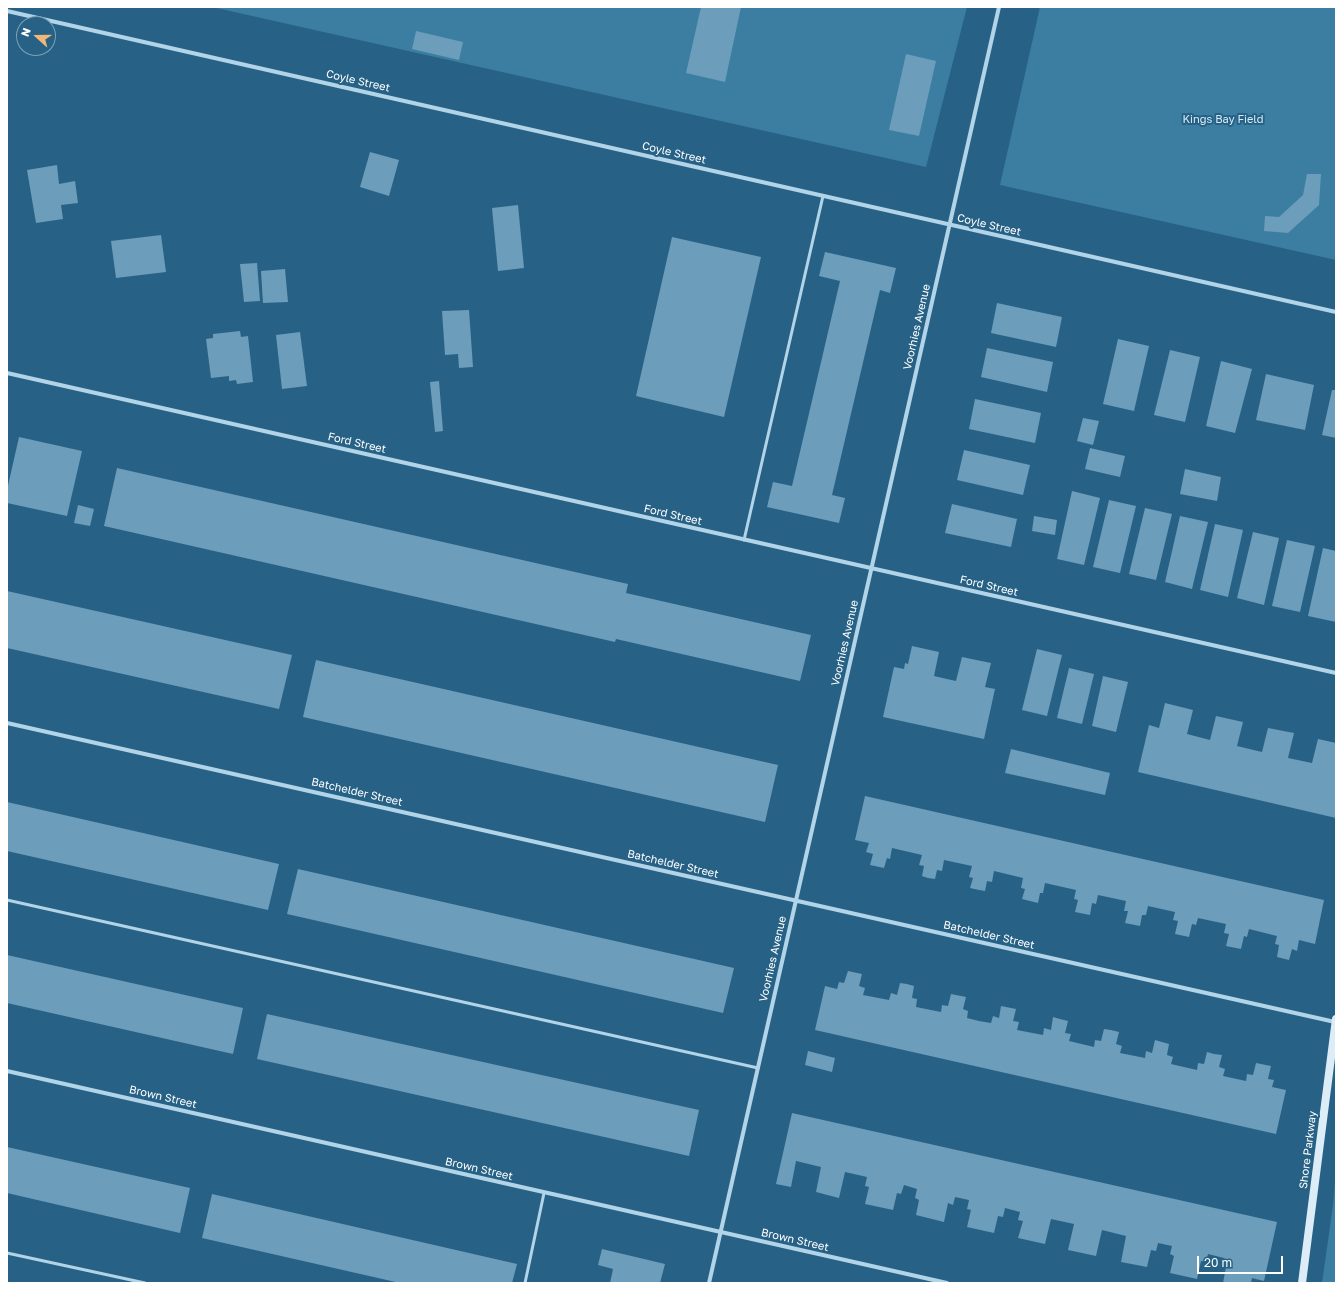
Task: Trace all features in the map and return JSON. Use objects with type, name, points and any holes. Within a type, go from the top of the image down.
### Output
[{"type":"main road","name":"Shore Parkway","points":[[1302,1283],[1336,1021]]},
{"type":"street","name":"Voorhies Avenue","points":[[709,1283],[999,7]]},
{"type":"street","name":"Coyle Street","points":[[7,11],[1336,312]]},
{"type":"street","name":"Ford Street","points":[[7,373],[1336,673]]},
{"type":"street","name":"Batchelder Street","points":[[7,723],[1336,1021]]},
{"type":"street","name":"Brown Street","points":[[7,1071],[947,1283]]},
{"type":"lane","points":[[744,540],[823,196]]},
{"type":"lane","points":[[7,900],[758,1068]]},
{"type":"lane","points":[[525,1283],[544,1192]]},
{"type":"lane","points":[[7,1253],[145,1283]]},
{"type":"green space","points":[[212,7],[967,7],[926,167]]},
{"type":"green space","name":"Kings Bay Field","points":[[1040,7],[1336,7],[1336,260],[1000,185]]},
{"type":"green space","points":[[1336,1170],[1336,1283],[1322,1283],[1333,1205]]},
{"type":"building","points":[[701,7],[741,7],[725,82],[686,73]]},
{"type":"building","points":[[416,31],[463,42],[459,60],[412,49]]},
{"type":"building","points":[[906,54],[936,61],[919,136],[889,130]]},
{"type":"building","points":[[370,152],[399,160],[389,196],[360,187]]},
{"type":"building","points":[[57,165],[59,184],[75,181],[78,203],[61,205],[63,219],[36,223],[27,170]]},
{"type":"building","points":[[1307,174],[1321,174],[1319,205],[1288,233],[1264,231],[1265,216],[1279,217],[1303,195]]},
{"type":"building","points":[[518,205],[524,268],[498,271],[492,208]]},
{"type":"building","points":[[161,235],[166,272],[116,278],[111,241]]},
{"type":"building","points":[[672,237],[761,257],[724,417],[636,396]]},
{"type":"building","points":[[825,252],[896,268],[890,293],[880,290],[832,495],[845,498],[839,523],[767,507],[773,482],[792,486],[840,281],[819,276]]},
{"type":"building","points":[[257,263],[260,301],[244,302],[240,264]]},
{"type":"building","points":[[285,269],[288,302],[263,303],[261,271]]},
{"type":"building","points":[[997,303],[1062,317],[1056,347],[991,333]]},
{"type":"building","points":[[469,310],[473,367],[459,368],[458,354],[445,355],[442,311]]},
{"type":"building","points":[[240,331],[241,337],[248,336],[253,382],[237,384],[236,380],[229,381],[229,376],[211,378],[206,339],[213,338],[213,334]]},
{"type":"building","points":[[300,332],[307,386],[282,389],[276,335]]},
{"type":"building","points":[[1118,339],[1149,346],[1134,411],[1103,404]]},
{"type":"building","points":[[987,348],[1053,362],[1047,392],[981,377]]},
{"type":"building","points":[[1170,350],[1200,357],[1185,422],[1154,415]]},
{"type":"building","points":[[1221,361],[1252,369],[1235,433],[1206,426]]},
{"type":"building","points":[[1266,374],[1314,385],[1305,430],[1256,420]]},
{"type":"building","points":[[439,381],[443,431],[435,432],[430,382]]},
{"type":"building","points":[[1332,390],[1336,390],[1336,438],[1322,435]]},
{"type":"building","points":[[975,399],[1041,413],[1035,443],[969,429]]},
{"type":"building","points":[[1083,418],[1099,421],[1093,445],[1077,441]]},
{"type":"building","points":[[19,437],[82,451],[67,516],[7,503],[7,490]]},
{"type":"building","points":[[1090,448],[1125,456],[1120,477],[1085,469]]},
{"type":"building","points":[[964,450],[1030,465],[1023,495],[957,480]]},
{"type":"building","points":[[117,468],[628,584],[626,593],[811,635],[800,681],[616,639],[615,642],[104,526]]},
{"type":"building","points":[[1185,469],[1221,477],[1217,501],[1180,494]]},
{"type":"building","points":[[1072,491],[1100,498],[1084,565],[1057,559]]},
{"type":"building","points":[[1109,500],[1136,506],[1120,573],[1093,567]]},
{"type":"building","points":[[952,504],[1017,519],[1011,547],[945,533]]},
{"type":"building","points":[[78,505],[94,509],[90,526],[74,523]]},
{"type":"building","points":[[1145,508],[1172,514],[1156,580],[1129,574]]},
{"type":"building","points":[[1034,516],[1057,520],[1055,535],[1032,531]]},
{"type":"building","points":[[1180,516],[1208,522],[1192,589],[1165,582]]},
{"type":"building","points":[[1215,524],[1243,530],[1228,597],[1200,590]]},
{"type":"building","points":[[1253,532],[1279,538],[1264,605],[1237,598]]},
{"type":"building","points":[[1287,540],[1315,546],[1300,612],[1272,606]]},
{"type":"building","points":[[1323,548],[1336,551],[1336,622],[1308,616]]},
{"type":"building","points":[[7,591],[292,655],[279,709],[7,648]]},
{"type":"building","points":[[912,646],[939,652],[934,676],[956,681],[962,657],[991,663],[985,687],[995,689],[984,739],[883,717],[894,667],[904,669],[905,663],[908,664]]},
{"type":"building","points":[[1037,649],[1062,655],[1047,716],[1022,710]]},
{"type":"building","points":[[316,660],[778,765],[765,822],[303,717]]},
{"type":"building","points":[[1069,668],[1094,674],[1082,724],[1057,718]]},
{"type":"building","points":[[1103,676],[1128,682],[1116,732],[1092,726]]},
{"type":"building","points":[[1165,703],[1193,710],[1187,734],[1210,740],[1216,716],[1243,722],[1237,746],[1262,752],[1268,728],[1294,733],[1288,758],[1312,763],[1318,739],[1336,743],[1336,818],[1138,772],[1149,725],[1159,728]]},
{"type":"building","points":[[1011,749],[1110,773],[1105,795],[1005,773]]},
{"type":"building","points":[[865,796],[1324,900],[1315,944],[1299,940],[1297,951],[1292,949],[1289,960],[1277,957],[1279,945],[1275,944],[1277,936],[1249,929],[1247,937],[1244,936],[1241,949],[1226,946],[1229,934],[1224,933],[1226,924],[1198,918],[1196,925],[1192,924],[1189,937],[1175,934],[1178,921],[1173,920],[1175,912],[1148,906],[1146,915],[1142,915],[1140,926],[1125,923],[1128,911],[1124,911],[1126,901],[1098,895],[1096,904],[1092,903],[1090,915],[1075,912],[1078,900],[1074,899],[1076,890],[1045,883],[1043,893],[1040,893],[1038,903],[1022,899],[1025,889],[1021,888],[1023,878],[994,871],[992,882],[987,881],[985,891],[970,888],[973,878],[969,877],[972,866],[944,860],[942,871],[937,870],[935,879],[928,878],[922,876],[924,866],[919,865],[922,855],[892,848],[890,859],[887,858],[884,868],[870,865],[873,854],[866,852],[869,843],[855,840]]},
{"type":"building","points":[[7,802],[279,864],[268,910],[7,851]]},
{"type":"building","points":[[298,869],[734,968],[723,1013],[287,914]]},
{"type":"building","points":[[7,955],[243,1008],[233,1054],[7,1003]]},
{"type":"building","points":[[848,971],[862,974],[859,986],[865,988],[863,995],[889,1000],[891,993],[897,995],[900,983],[914,986],[912,998],[917,999],[916,1007],[941,1012],[942,1005],[948,1006],[951,994],[966,997],[963,1009],[968,1011],[967,1018],[991,1023],[993,1016],[999,1018],[1001,1006],[1016,1009],[1013,1021],[1019,1022],[1017,1030],[1043,1035],[1044,1028],[1051,1030],[1053,1017],[1068,1021],[1065,1033],[1071,1034],[1069,1041],[1094,1047],[1095,1040],[1101,1041],[1104,1029],[1111,1030],[1119,1032],[1116,1044],[1122,1046],[1120,1053],[1145,1058],[1146,1051],[1152,1053],[1155,1040],[1169,1044],[1167,1055],[1173,1057],[1171,1064],[1197,1070],[1198,1063],[1204,1064],[1207,1052],[1222,1055],[1219,1067],[1225,1069],[1223,1076],[1246,1081],[1247,1074],[1253,1075],[1256,1063],[1271,1066],[1268,1079],[1274,1080],[1272,1087],[1286,1090],[1276,1134],[815,1030],[825,986],[837,989],[839,982],[844,983]]},
{"type":"building","points":[[267,1014],[699,1110],[689,1156],[257,1059]]},
{"type":"building","points":[[808,1051],[835,1058],[832,1072],[805,1065]]},
{"type":"building","points":[[792,1113],[1277,1222],[1264,1281],[1252,1278],[1251,1283],[1223,1283],[1226,1267],[1222,1266],[1224,1258],[1208,1254],[1206,1262],[1201,1261],[1197,1279],[1170,1273],[1174,1256],[1170,1254],[1172,1246],[1158,1243],[1156,1251],[1151,1250],[1147,1267],[1121,1262],[1126,1236],[1102,1230],[1096,1256],[1068,1250],[1074,1224],[1051,1219],[1045,1244],[1018,1238],[1023,1221],[1018,1220],[1020,1212],[1005,1208],[1003,1217],[998,1216],[994,1233],[967,1227],[971,1210],[967,1209],[969,1200],[955,1197],[953,1205],[948,1203],[944,1222],[916,1215],[919,1200],[915,1198],[917,1189],[904,1185],[901,1194],[897,1193],[893,1210],[865,1204],[869,1187],[865,1186],[867,1177],[845,1172],[839,1198],[816,1192],[821,1167],[796,1161],[791,1187],[776,1184]]},
{"type":"building","points":[[7,1147],[190,1188],[180,1233],[7,1193]]},
{"type":"building","points":[[212,1194],[517,1264],[512,1283],[400,1283],[202,1238]]},
{"type":"building","points":[[602,1249],[665,1264],[660,1283],[610,1283],[613,1269],[598,1265]]}]
